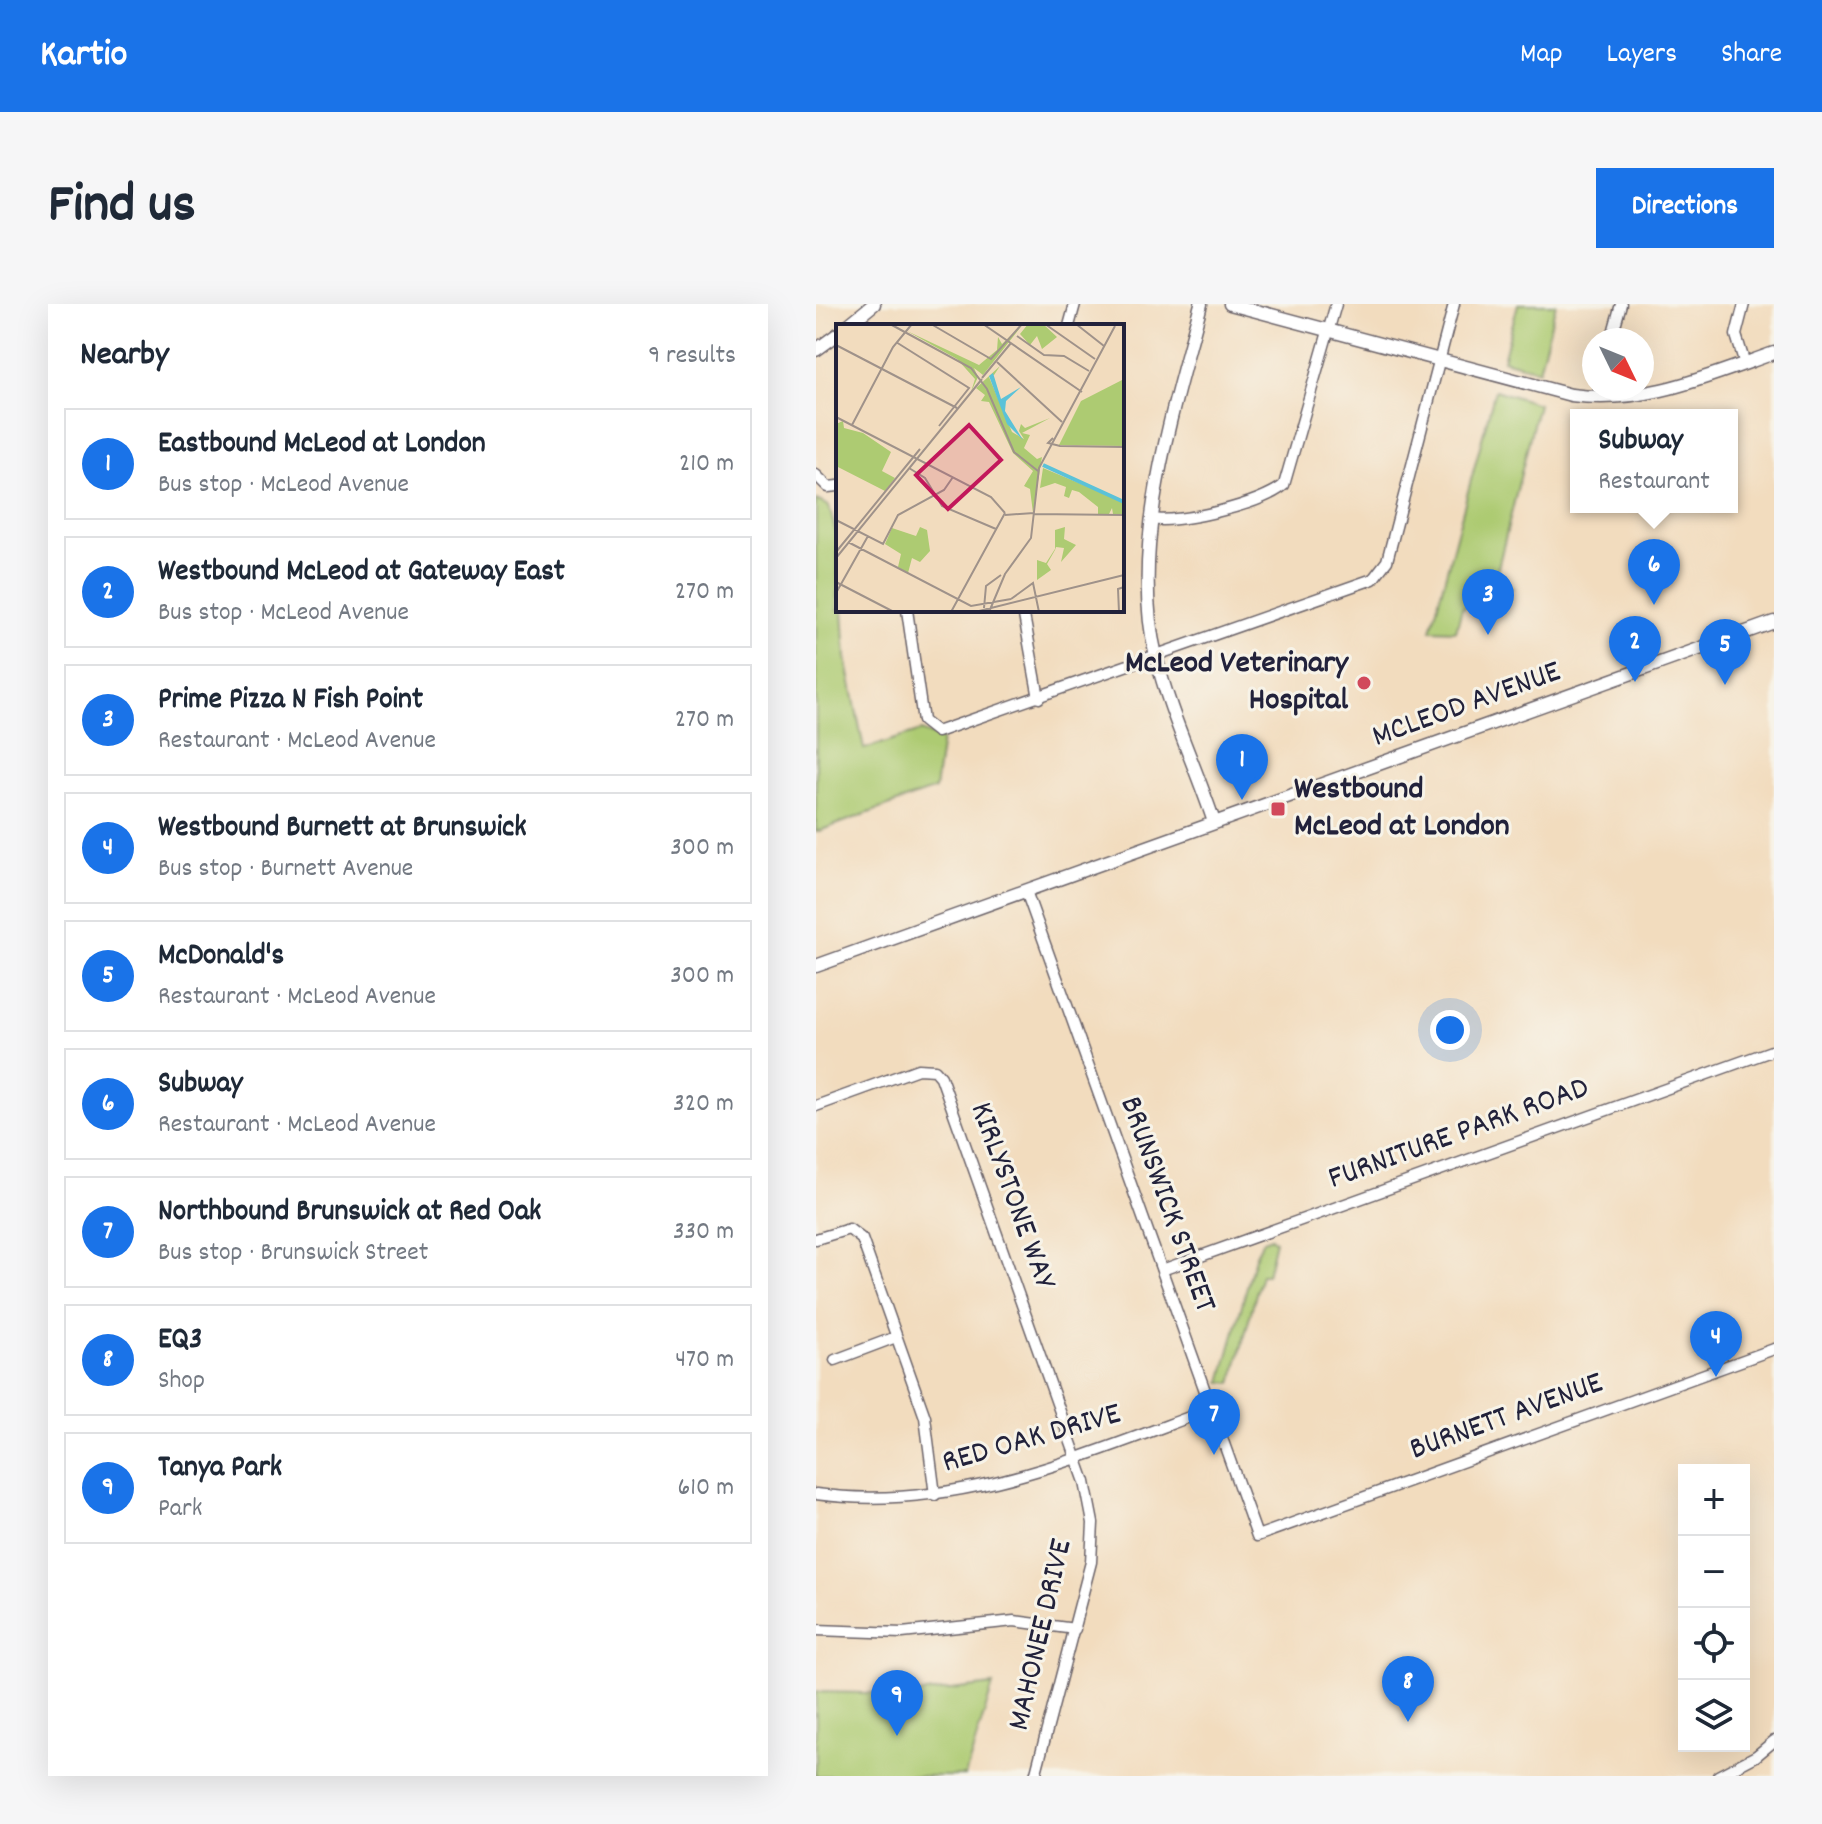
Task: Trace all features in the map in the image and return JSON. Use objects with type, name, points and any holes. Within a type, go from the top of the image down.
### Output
[{"type":"street","points":[[849,324],[874,304]]},
{"type":"street","points":[[1070,324],[1075,304]]},
{"type":"street","points":[[1201,304],[1163,454],[1151,519],[1152,628],[1156,657],[1214,822]]},
{"type":"street","points":[[1230,304],[1438,360],[1582,390]]},
{"type":"street","points":[[1151,519],[1166,521],[1200,516],[1273,492],[1284,485],[1336,304]]},
{"type":"street","points":[[907,612],[923,721],[929,729],[946,731],[1379,575],[1387,561],[1454,304]]},
{"type":"street","points":[[1614,328],[1621,304]]},
{"type":"street","points":[[1744,304],[1736,335],[1745,364]]},
{"type":"street","points":[[816,350],[836,335]]},
{"type":"street","points":[[1654,393],[1774,353]]},
{"type":"street","points":[[816,475],[828,487],[836,486]]},
{"type":"street","points":[[1023,612],[1039,698]]},
{"type":"street","name":"MCLEOD AVENUE","points":[[816,966],[1774,622]]},
{"type":"street","name":"BRUNSWICK STREET","points":[[1026,891],[1257,1536]]},
{"type":"street","name":"FURNITURE PARK ROAD","points":[[1162,1270],[1774,1050]]},
{"type":"street","name":"KIRLYSTONE WAY","points":[[816,1106],[918,1069],[935,1070],[941,1077],[1077,1459]]},
{"type":"street","points":[[816,1239],[843,1229],[859,1234],[928,1428],[935,1495]]},
{"type":"street","points":[[835,1360],[896,1337]]},
{"type":"street","name":"BURNETT AVENUE","points":[[1257,1536],[1774,1349]]},
{"type":"street","name":"RED OAK DRIVE","points":[[816,1494],[868,1499],[935,1495],[1000,1483],[1077,1459],[1211,1409]]},
{"type":"street","name":"MAHONEE DRIVE","points":[[1035,1776],[1075,1629],[1093,1541],[1085,1482],[1077,1459]]},
{"type":"street","points":[[816,1630],[902,1633],[1014,1621],[1075,1629]]},
{"type":"street","points":[[1718,1776],[1756,1756],[1774,1741]]},
{"type":"green space","points":[[1518,304],[1556,304],[1539,370],[1503,360]]},
{"type":"green space","points":[[1495,390],[1538,404],[1495,580],[1512,588],[1462,608],[1456,631],[1431,630]]},
{"type":"green space","points":[[816,500],[829,506],[836,532],[836,612],[843,612],[846,658],[864,749],[921,731],[942,739],[935,789],[816,832]]},
{"type":"green space","points":[[1271,1237],[1275,1241],[1267,1275],[1261,1275],[1232,1383],[1221,1382],[1255,1257],[1263,1240]]},
{"type":"green space","points":[[993,1685],[965,1776],[816,1776],[816,1692],[918,1694]]},
{"type":"place","name":"Subway","points":[[1654,605]]},
{"type":"place","name":"Prime Pizza N Fish Point","points":[[1488,635]]},
{"type":"place","name":"Westbound McLeod at Gateway East","points":[[1635,682]]},
{"type":"place","name":"McLeod Veterinary Hospital","points":[[1364,683]]},
{"type":"place","name":"McDonald's","points":[[1725,685]]},
{"type":"place","name":"Eastbound McLeod at London","points":[[1242,800]]},
{"type":"place","name":"Westbound McLeod at London","points":[[1278,809]]},
{"type":"place","name":"Westbound Burnett at Brunswick","points":[[1716,1377]]},
{"type":"place","name":"Northbound Brunswick at Red Oak","points":[[1214,1455]]},
{"type":"place","name":"EQ3","points":[[1408,1722]]},
{"type":"place","name":"Tanya Park","points":[[897,1736]]}]
